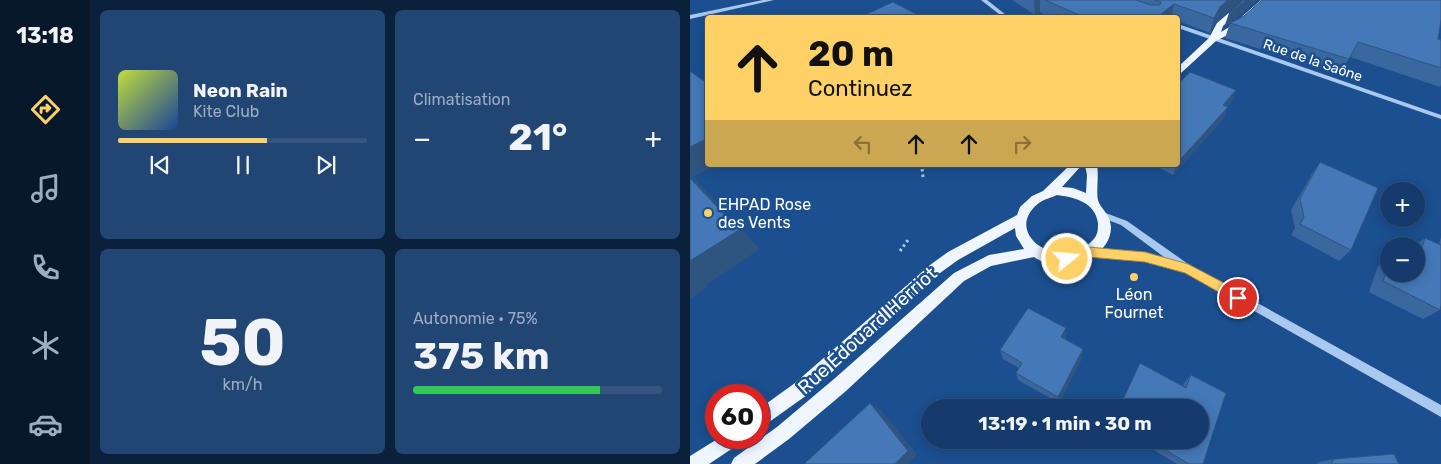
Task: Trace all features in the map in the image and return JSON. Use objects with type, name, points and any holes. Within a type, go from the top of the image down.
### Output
[{"type":"main road","points":[[1213,38],[1220,25],[1248,0]]},
{"type":"main road","points":[[1180,69],[1213,38],[1234,28],[1265,0]]},
{"type":"main road","points":[[1048,193],[1072,192],[1092,201],[1103,216],[1105,225],[1103,235],[1098,244],[1088,252],[1067,259],[1044,256],[1035,251],[1020,233],[1022,212],[1033,200],[1048,193],[1068,176],[1075,167]]},
{"type":"main road","points":[[1091,167],[1092,201]]},
{"type":"main road","name":"Rue Édouard Herriot","points":[[770,411],[801,389],[936,269],[953,256],[1020,219]]},
{"type":"main road","name":"Rue Édouard Herriot","points":[[740,464],[783,433],[840,385],[959,277],[988,261],[1010,258],[1035,251]]},
{"type":"main road","points":[[694,464],[716,449]]},
{"type":"street","points":[[690,17],[771,0]]},
{"type":"street","points":[[984,0],[1004,15]]},
{"type":"street","name":"Rue de la Saône","points":[[1180,27],[1441,117]]},
{"type":"street","points":[[1103,216],[1124,223],[1188,269],[1441,411]]},
{"type":"street","points":[[1088,252],[1145,257],[1188,269]]},
{"type":"path","points":[[923,167],[923,177]]},
{"type":"path","points":[[900,250],[908,240]]},
{"type":"building","points":[[1045,0],[1136,0],[1150,5],[1160,5],[1161,2],[1155,0],[1228,0],[1220,7],[1214,18],[1174,4],[1160,15],[1079,15]]},
{"type":"building","points":[[1262,0],[1441,0],[1441,20],[1438,39],[1441,40],[1441,68],[1358,42],[1349,59],[1230,23],[1244,16]]},
{"type":"building","points":[[893,2],[918,15],[865,15]]},
{"type":"building","points":[[690,71],[705,82],[705,140],[690,147]]},
{"type":"building","points":[[1190,72],[1236,90],[1223,105],[1228,107],[1180,160],[1180,82]]},
{"type":"building","points":[[1320,162],[1378,188],[1351,250],[1300,224],[1304,217],[1300,198]]},
{"type":"building","points":[[690,178],[739,230],[690,261]]},
{"type":"building","points":[[1425,238],[1441,245],[1440,310],[1385,282],[1425,282]]},
{"type":"building","points":[[1028,308],[1066,328],[1061,337],[1083,349],[1058,397],[1016,373],[1022,363],[1000,350]]},
{"type":"building","points":[[1140,363],[1186,388],[1191,375],[1226,393],[1209,445],[1209,399],[1123,399]]},
{"type":"building","points":[[870,403],[908,451],[895,464],[804,464]]},
{"type":"building","points":[[1164,449],[1208,449],[1203,464],[1189,464]]},
{"type":"building","points":[[1394,454],[1399,464],[1331,464],[1334,459]]},
{"type":"place","name":"EHPAD Rose des Vents","points":[[708,213]]},
{"type":"place","name":"Léon Fournet","points":[[1134,277]]},
{"type":"route","points":[[1067,259],[1078,257],[1088,252],[1145,257],[1188,269],[1238,298]]}]
